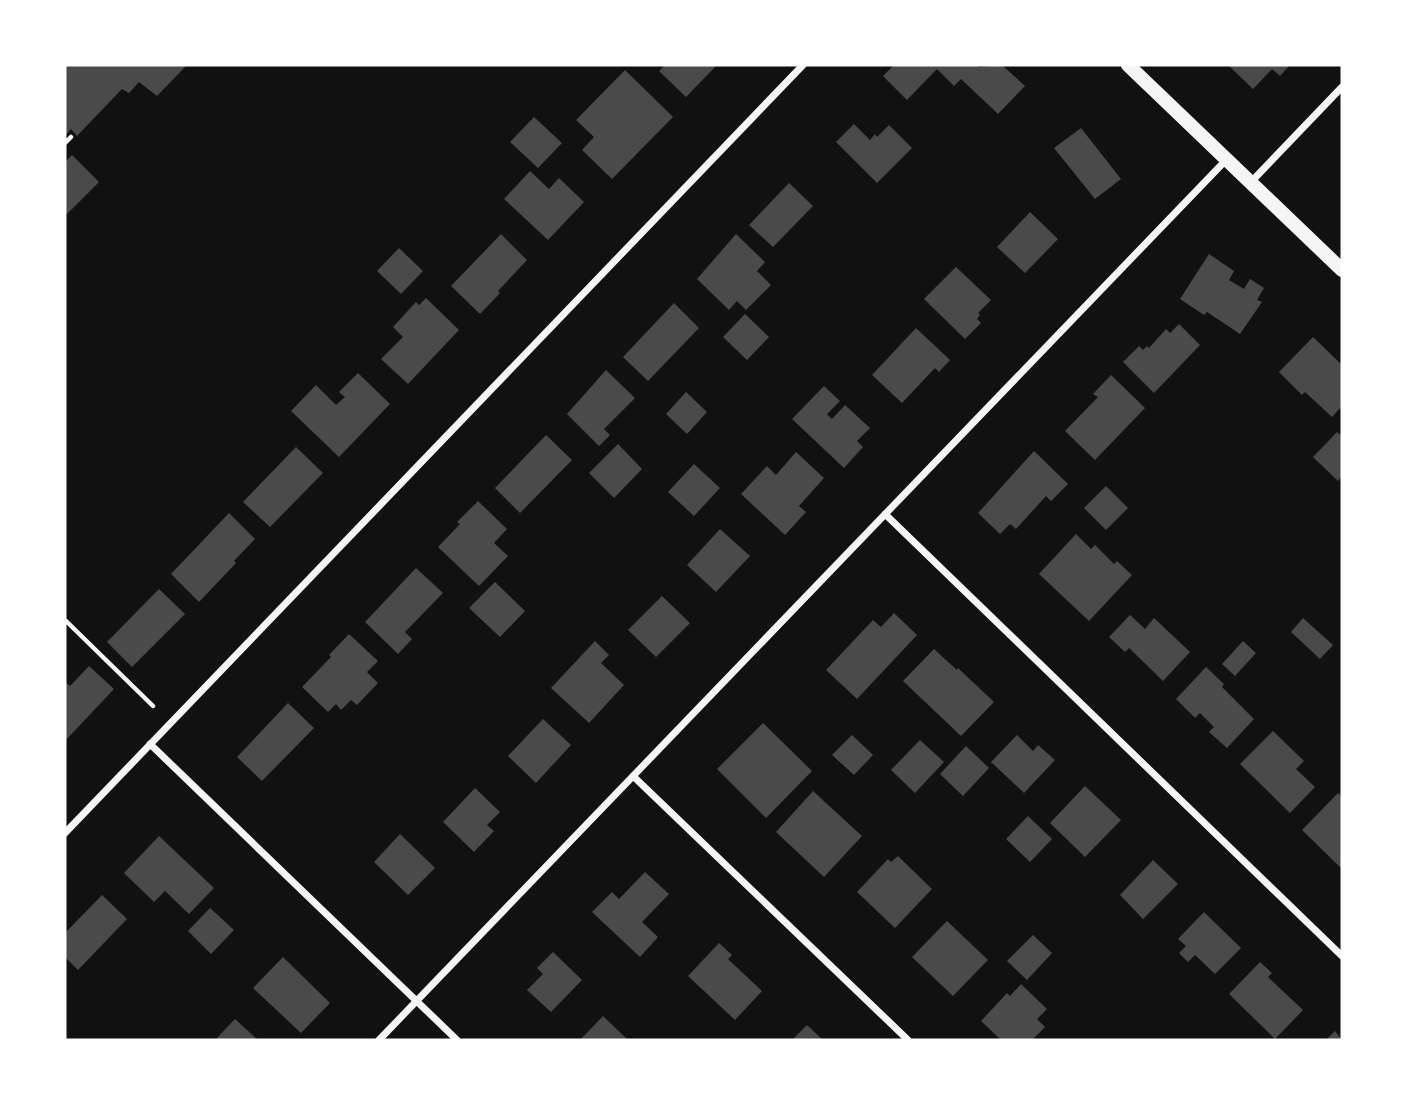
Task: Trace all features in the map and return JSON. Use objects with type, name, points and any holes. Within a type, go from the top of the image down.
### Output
[{"type":"main road","points":[[1129,65],[1342,270]]},
{"type":"street","points":[[65,833],[803,65]]},
{"type":"street","points":[[1251,182],[1342,87]]},
{"type":"street","points":[[379,1040],[1227,159]]},
{"type":"street","points":[[885,514],[1342,956]]},
{"type":"street","points":[[150,744],[457,1040]]},
{"type":"street","points":[[634,776],[908,1040]]},
{"type":"path","points":[[65,143],[71,137]]},
{"type":"path","points":[[65,620],[153,706]]},
{"type":"building","points":[[65,65],[187,65],[157,96],[139,82],[129,93],[122,89],[77,136],[71,129],[65,136]]},
{"type":"building","points":[[665,65],[717,65],[686,97],[659,71]]},
{"type":"building","points":[[894,65],[1002,65],[1025,86],[998,114],[961,79],[954,86],[937,69],[907,100],[883,76]]},
{"type":"building","points":[[1228,65],[1290,65],[1280,76],[1272,69],[1253,89]]},
{"type":"building","points":[[625,70],[673,117],[612,179],[582,150],[594,137],[576,120]]},
{"type":"building","points":[[534,117],[562,143],[538,168],[510,142]]},
{"type":"building","points":[[854,124],[870,140],[889,125],[912,148],[877,183],[836,142]]},
{"type":"building","points":[[1081,128],[1121,179],[1095,199],[1054,148]]},
{"type":"building","points":[[72,155],[99,182],[67,214],[65,162]]},
{"type":"building","points":[[530,171],[549,189],[559,178],[584,202],[548,240],[504,199]]},
{"type":"building","points":[[789,183],[813,206],[773,247],[749,225]]},
{"type":"building","points":[[1030,212],[1058,239],[1025,273],[997,247]]},
{"type":"building","points":[[501,234],[527,260],[480,314],[451,286]]},
{"type":"building","points":[[736,234],[765,262],[757,271],[771,285],[746,310],[737,301],[729,310],[697,279]]},
{"type":"building","points":[[399,248],[423,271],[401,294],[377,271]]},
{"type":"building","points":[[1209,254],[1234,271],[1229,280],[1244,289],[1250,279],[1264,288],[1257,300],[1262,302],[1240,334],[1207,312],[1204,315],[1180,299]]},
{"type":"building","points":[[956,267],[991,300],[978,313],[980,315],[977,319],[981,323],[965,339],[924,299]]},
{"type":"building","points":[[426,298],[459,330],[408,384],[381,359],[403,337],[393,327],[416,302],[419,305]]},
{"type":"building","points":[[674,303],[699,328],[648,381],[623,357]]},
{"type":"building","points":[[745,314],[769,337],[747,360],[723,337]]},
{"type":"building","points":[[1179,324],[1200,345],[1154,393],[1123,362],[1139,346],[1143,350],[1147,346],[1149,348],[1166,329],[1170,333]]},
{"type":"building","points":[[916,328],[950,360],[939,372],[935,368],[902,403],[872,375]]},
{"type":"building","points":[[1313,337],[1342,365],[1342,406],[1332,417],[1305,392],[1302,395],[1279,372]]},
{"type":"building","points":[[606,370],[635,398],[604,429],[610,435],[599,446],[567,414]]},
{"type":"building","points":[[358,373],[390,404],[339,457],[291,411],[316,385],[336,405],[345,397],[339,392]]},
{"type":"building","points":[[1111,375],[1145,408],[1095,460],[1065,431],[1098,397],[1093,394]]},
{"type":"building","points":[[824,386],[840,401],[827,414],[832,419],[845,405],[870,428],[857,441],[863,447],[844,468],[792,419]]},
{"type":"building","points":[[686,392],[707,412],[687,434],[666,414]]},
{"type":"building","points":[[1337,432],[1342,436],[1342,476],[1338,481],[1313,457]]},
{"type":"building","points":[[546,435],[572,460],[520,513],[495,488]]},
{"type":"building","points":[[618,444],[642,469],[614,498],[589,473]]},
{"type":"building","points":[[296,447],[323,473],[270,527],[243,502]]},
{"type":"building","points":[[1034,451],[1068,484],[1051,501],[1046,496],[1016,529],[1010,524],[1000,534],[978,513]]},
{"type":"building","points":[[796,452],[824,478],[799,506],[806,512],[785,535],[741,494],[767,466],[776,475]]},
{"type":"building","points":[[694,464],[720,488],[694,516],[668,492]]},
{"type":"building","points":[[1106,486],[1128,508],[1106,530],[1084,508]]},
{"type":"building","points":[[478,501],[507,529],[494,543],[508,556],[479,586],[438,547]]},
{"type":"building","points":[[229,513],[255,539],[199,602],[171,574]]},
{"type":"building","points":[[720,529],[750,556],[716,592],[687,565]]},
{"type":"building","points":[[1076,534],[1091,549],[1095,545],[1114,564],[1117,561],[1132,575],[1089,621],[1039,574]]},
{"type":"building","points":[[416,568],[443,593],[405,632],[412,639],[398,654],[365,622]]},
{"type":"building","points":[[495,582],[525,611],[500,637],[469,608]]},
{"type":"building","points":[[159,589],[185,614],[132,667],[107,642]]},
{"type":"building","points":[[662,596],[690,623],[656,657],[628,630]]},
{"type":"building","points":[[894,613],[917,635],[857,699],[826,670],[873,620],[881,627]]},
{"type":"building","points":[[1130,615],[1145,629],[1154,618],[1190,652],[1163,681],[1129,648],[1125,652],[1109,637]]},
{"type":"building","points":[[1303,618],[1333,645],[1320,659],[1291,632]]},
{"type":"building","points":[[349,634],[378,661],[367,672],[378,683],[357,705],[351,700],[341,710],[336,704],[328,712],[302,687]]},
{"type":"building","points":[[595,641],[609,655],[601,663],[624,685],[589,723],[551,688]]},
{"type":"building","points":[[1243,641],[1256,653],[1235,676],[1222,664]]},
{"type":"building","points":[[934,649],[994,702],[961,736],[903,681]]},
{"type":"building","points":[[89,666],[114,689],[65,741],[65,682],[70,686]]},
{"type":"building","points":[[1206,667],[1254,719],[1227,748],[1209,732],[1214,727],[1200,713],[1195,718],[1176,699]]},
{"type":"building","points":[[288,703],[314,728],[262,781],[237,757]]},
{"type":"building","points":[[543,719],[571,745],[536,783],[508,756]]},
{"type":"building","points":[[763,723],[812,771],[766,818],[717,769]]},
{"type":"building","points":[[1273,731],[1304,761],[1296,769],[1315,787],[1290,813],[1240,764]]},
{"type":"building","points":[[852,735],[873,755],[854,775],[832,755]]},
{"type":"building","points":[[1017,735],[1033,751],[1038,745],[1055,760],[1024,793],[991,762]]},
{"type":"building","points":[[920,740],[944,762],[915,793],[891,770]]},
{"type":"building","points":[[966,746],[989,768],[963,796],[940,774]]},
{"type":"building","points":[[1085,786],[1121,820],[1085,857],[1050,823]]},
{"type":"building","points":[[475,788],[500,812],[487,825],[494,831],[474,852],[443,822]]},
{"type":"building","points":[[813,791],[862,836],[824,877],[776,832]]},
{"type":"building","points":[[1338,793],[1342,797],[1342,869],[1302,830]]},
{"type":"building","points":[[1028,816],[1052,839],[1030,862],[1006,839]]},
{"type":"building","points":[[400,834],[435,868],[408,895],[374,862]]},
{"type":"building","points":[[159,836],[214,888],[189,914],[165,891],[154,902],[124,873]]},
{"type":"building","points":[[898,856],[932,889],[895,928],[857,892],[888,859],[891,862]]},
{"type":"building","points":[[1153,860],[1178,884],[1143,919],[1120,895]]},
{"type":"building","points":[[645,872],[669,894],[642,922],[658,937],[640,957],[592,912],[612,892],[619,899]]},
{"type":"building","points":[[102,895],[127,919],[78,970],[65,957],[65,933]]},
{"type":"building","points":[[210,908],[234,930],[211,954],[188,931]]},
{"type":"building","points":[[1204,912],[1241,948],[1215,974],[1195,955],[1188,962],[1179,953],[1186,946],[1178,939]]},
{"type":"building","points":[[947,921],[988,960],[953,996],[912,957]]},
{"type":"building","points":[[1033,935],[1052,953],[1027,980],[1007,961]]},
{"type":"building","points":[[719,943],[732,955],[728,959],[762,991],[735,1020],[688,976]]},
{"type":"building","points":[[553,952],[582,980],[551,1012],[527,990],[543,974],[537,968]]},
{"type":"building","points":[[283,957],[330,1003],[301,1033],[253,988]]},
{"type":"building","points":[[1260,962],[1272,973],[1268,977],[1303,1010],[1275,1039],[1229,994]]},
{"type":"building","points":[[1021,984],[1047,1009],[1037,1019],[1045,1027],[1032,1040],[1001,1040],[981,1021],[1007,993],[1010,996]]},
{"type":"building","points":[[603,1016],[628,1040],[580,1040]]},
{"type":"building","points":[[235,1019],[258,1040],[215,1040]]},
{"type":"building","points":[[807,1025],[823,1040],[792,1040]]},
{"type":"building","points":[[1335,1031],[1342,1040],[1326,1040]]}]
